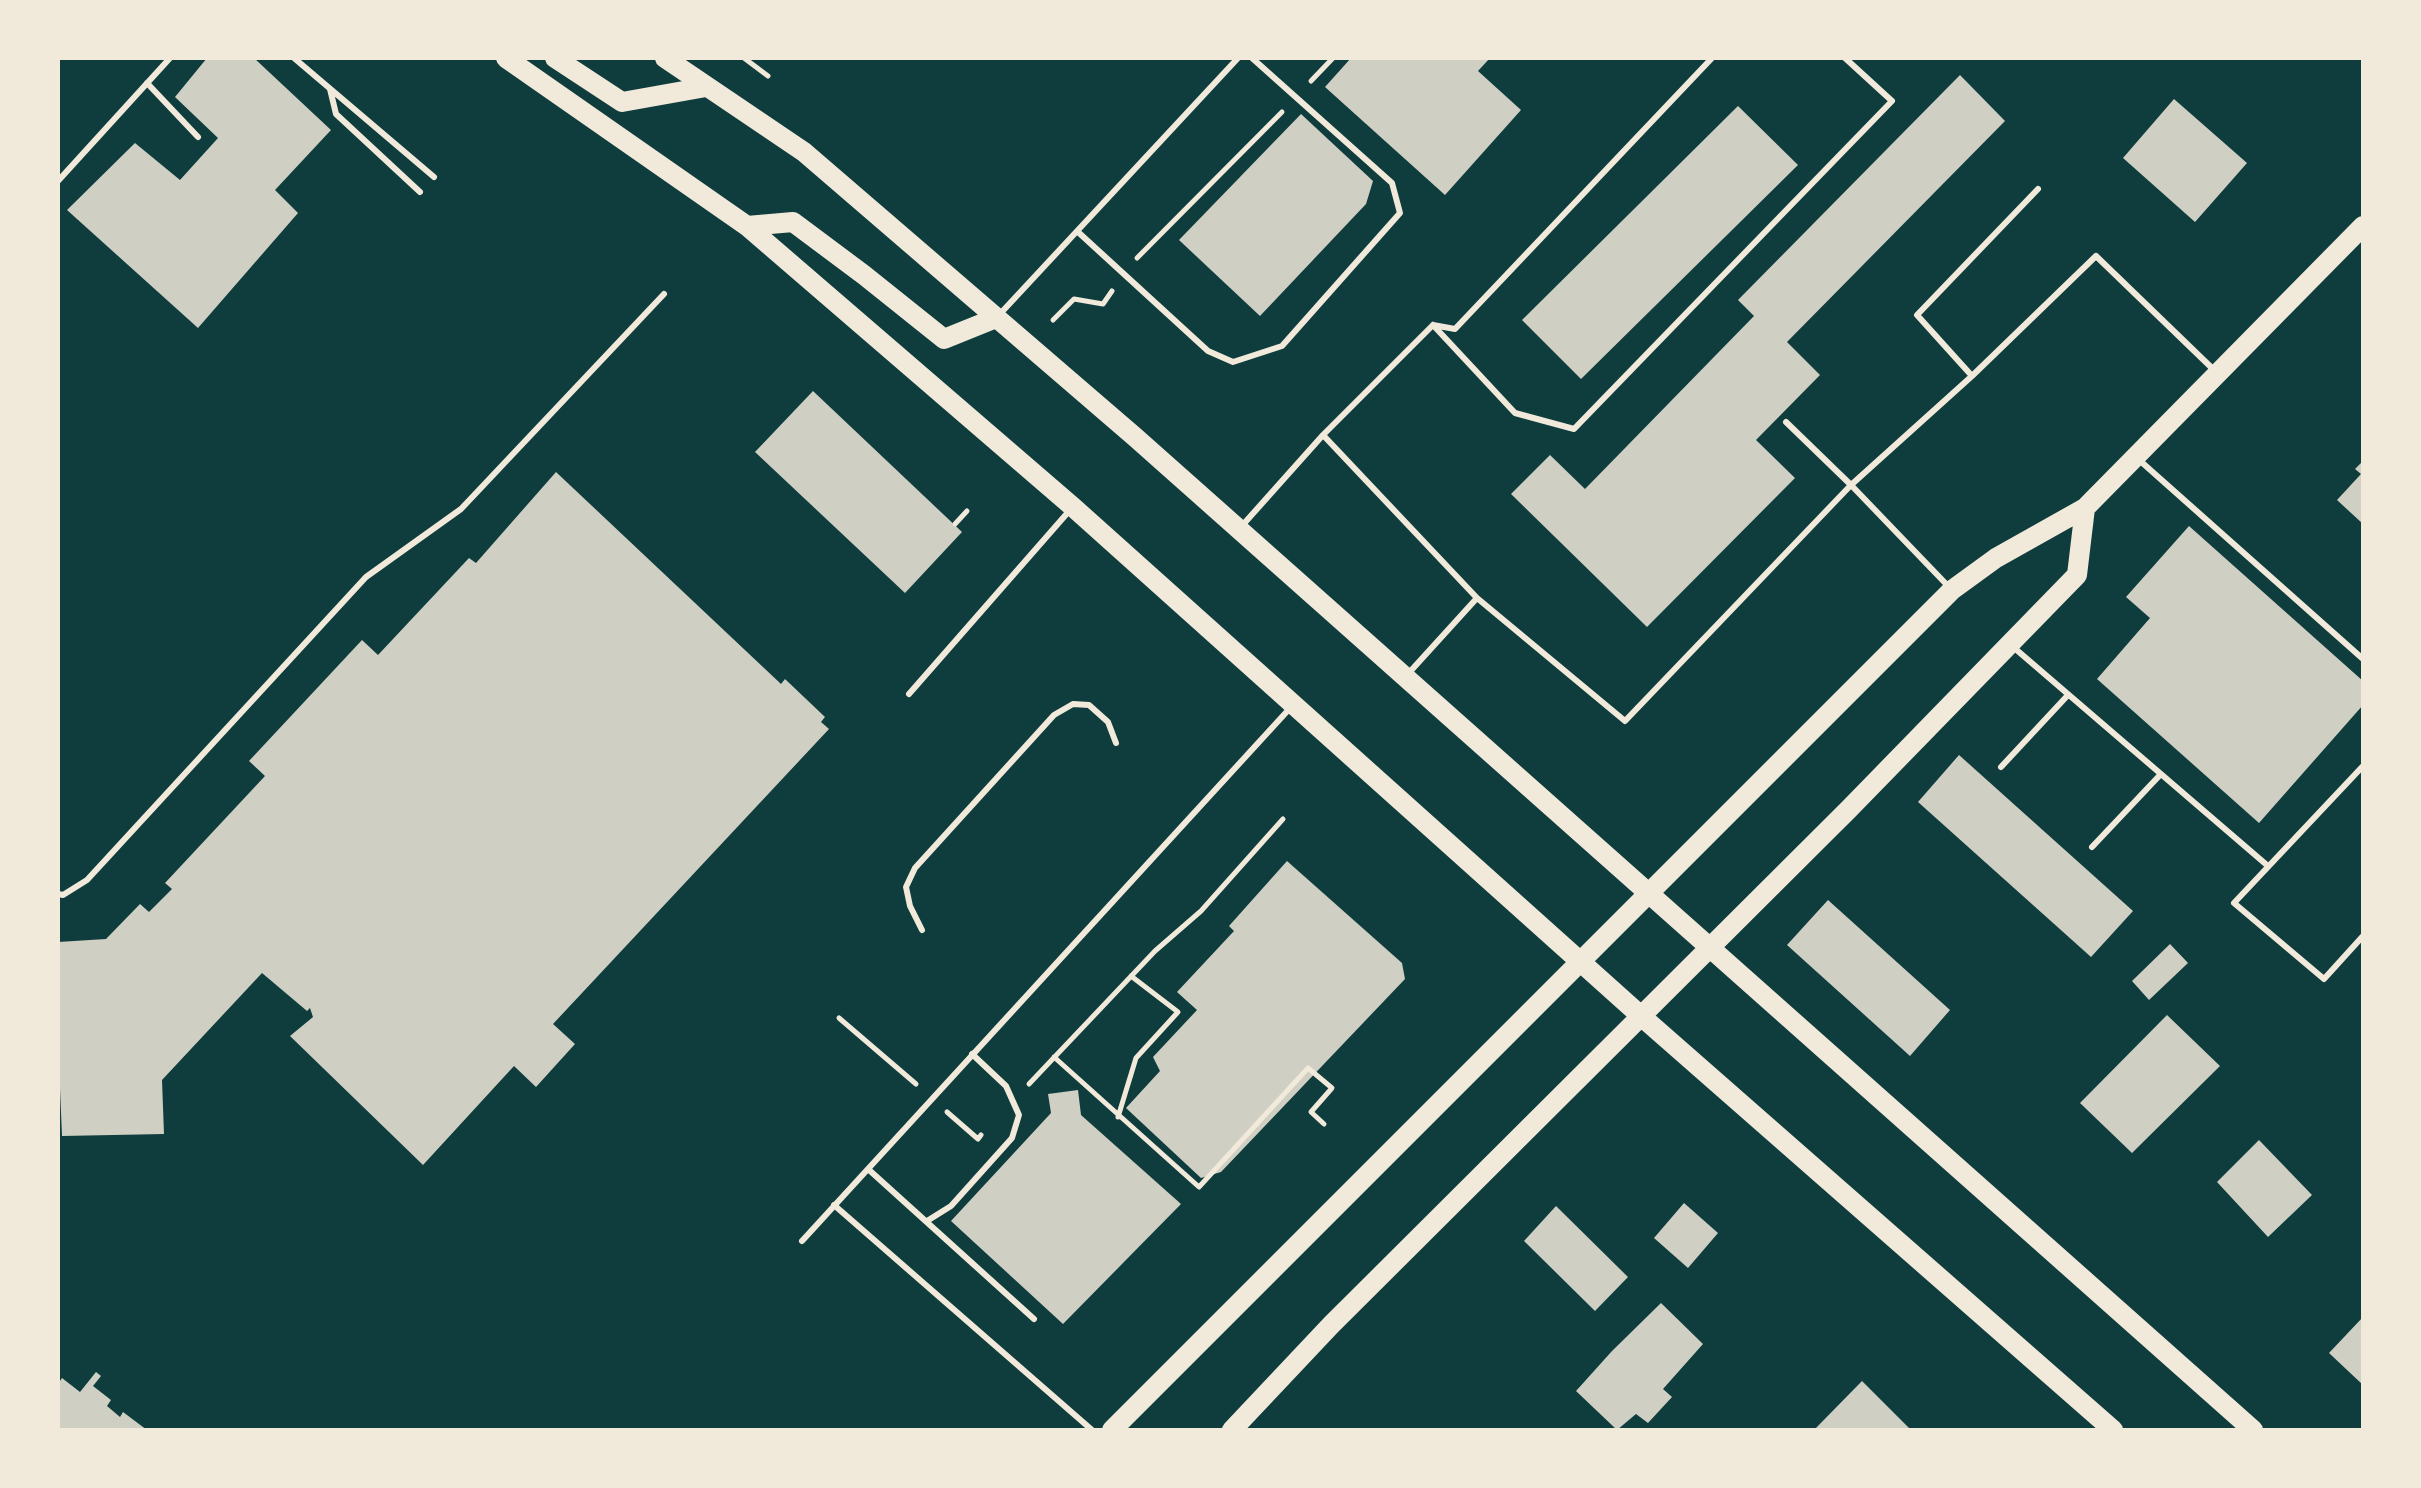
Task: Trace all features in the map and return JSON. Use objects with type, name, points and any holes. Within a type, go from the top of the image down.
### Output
[{"type":"main road","points":[[506,58],[747,226],[1073,507],[1641,1016],[2113,1430]]},
{"type":"main road","points":[[555,58],[622,102],[706,87]]},
{"type":"main road","points":[[665,58],[804,152],[1406,676],[2253,1430]]},
{"type":"main road","points":[[747,226],[793,222],[944,339],[996,318]]},
{"type":"main road","points":[[1112,1430],[1952,590],[1996,558],[2085,508],[2363,226]]},
{"type":"main road","points":[[1232,1430],[1331,1325],[1849,809],[2077,575],[2085,508]]},
{"type":"lane","points":[[58,181],[170,58]]},
{"type":"lane","points":[[294,58],[434,177]]},
{"type":"lane","points":[[996,318],[1238,58]]},
{"type":"lane","points":[[1078,232],[1208,351],[1233,362],[1282,346],[1400,213],[1392,183],[1252,58]]},
{"type":"lane","points":[[1433,325],[1455,329],[1712,58]]},
{"type":"lane","points":[[1433,325],[1515,413],[1574,429],[1892,101],[1845,58]]},
{"type":"lane","points":[[147,83],[198,137]]},
{"type":"lane","points":[[330,89],[336,114],[420,192]]},
{"type":"lane","points":[[1972,376],[1917,315],[2038,189]]},
{"type":"lane","points":[[1323,435],[1477,598],[1625,721],[1851,485],[1972,376],[2096,256],[2217,372]]},
{"type":"lane","points":[[58,894],[63,895],[87,880],[366,577],[461,509],[664,294]]},
{"type":"lane","points":[[1239,529],[1323,435],[1433,325]]},
{"type":"lane","points":[[1786,422],[1952,590]]},
{"type":"lane","points":[[2135,456],[2363,659]]},
{"type":"lane","points":[[909,694],[1073,507]]},
{"type":"lane","points":[[1406,676],[1477,598]]},
{"type":"lane","points":[[2009,644],[2268,866]]},
{"type":"lane","points":[[2001,767],[2068,695]]},
{"type":"lane","points":[[922,930],[910,906],[906,887],[915,868],[1054,715],[1073,704],[1089,705],[1108,722],[1116,743]]},
{"type":"lane","points":[[802,1241],[1295,704]]},
{"type":"lane","points":[[2363,766],[2234,903],[2324,979],[2363,936]]},
{"type":"lane","points":[[2092,847],[2160,775]]},
{"type":"lane","points":[[927,1221],[951,1206],[1012,1138],[1019,1115],[1006,1086],[972,1054]]},
{"type":"lane","points":[[868,1169],[1034,1319]]},
{"type":"lane","points":[[834,1205],[1092,1430]]},
{"type":"path","points":[[744,58],[768,76]]},
{"type":"path","points":[[1053,320],[1074,299],[1103,304],[1123,273],[1333,58]]},
{"type":"path","points":[[955,524],[967,511]]},
{"type":"path","points":[[1283,819],[1201,911],[1131,976],[1054,1057],[1199,1187],[1308,1068],[1332,1088],[1311,1112],[1324,1124]]},
{"type":"path","points":[[1118,1117],[1136,1058],[1178,1012],[1131,976]]},
{"type":"building","points":[[207,58],[254,58],[331,130],[275,190],[298,213],[198,328],[67,210],[135,143],[180,180],[218,138],[175,97]]},
{"type":"building","points":[[1351,58],[1490,58],[1478,71],[1521,110],[1445,195],[1325,87]]},
{"type":"building","points":[[1960,75],[2005,121],[1787,342],[1820,375],[1756,440],[1795,478],[1647,627],[1511,494],[1550,455],[1585,489],[1754,316],[1738,300]]},
{"type":"building","points":[[2174,99],[2247,163],[2195,222],[2123,158]]},
{"type":"building","points":[[1738,106],[1798,165],[1581,379],[1522,320]]},
{"type":"building","points":[[1301,114],[1373,181],[1366,204],[1260,316],[1179,240]]},
{"type":"building","points":[[813,391],[962,532],[905,593],[755,452]]},
{"type":"building","points":[[2363,461],[2363,524],[2337,500],[2361,474],[2355,469]]},
{"type":"building","points":[[556,472],[781,684],[785,679],[825,717],[821,722],[829,729],[553,1024],[575,1044],[536,1087],[514,1066],[423,1165],[290,1036],[313,1017],[310,1008],[307,1011],[262,973],[162,1080],[164,1134],[62,1136],[58,1089],[58,942],[106,939],[140,904],[149,912],[172,889],[165,883],[265,776],[249,761],[362,640],[378,655],[469,558],[476,563]]},
{"type":"building","points":[[2189,526],[2363,681],[2363,705],[2259,823],[2097,679],[2150,618],[2126,597]]},
{"type":"building","points":[[1959,755],[2133,911],[2091,957],[1918,802]]},
{"type":"building","points":[[1287,861],[1402,963],[1405,979],[1221,1172],[1201,1178],[1126,1108],[1160,1071],[1153,1057],[1197,1010],[1177,992],[1234,931],[1229,926]]},
{"type":"building","points":[[1828,900],[1950,1010],[1910,1056],[1787,945]]},
{"type":"building","points":[[2170,944],[2188,963],[2149,1000],[2132,981]]},
{"type":"building","points":[[2167,1015],[2220,1066],[2132,1153],[2080,1103]]},
{"type":"building","points":[[1078,1090],[1081,1115],[1181,1204],[1063,1324],[951,1221],[1051,1113],[1048,1094]]},
{"type":"building","points":[[2259,1140],[2312,1195],[2268,1237],[2217,1182]]},
{"type":"building","points":[[1684,1203],[1718,1233],[1688,1268],[1654,1238]]},
{"type":"building","points":[[1556,1206],[1628,1277],[1595,1311],[1524,1241]]},
{"type":"building","points":[[1661,1303],[1703,1344],[1663,1389],[1672,1397],[1648,1423],[1636,1414],[1617,1430],[1576,1391]]},
{"type":"building","points":[[2363,1317],[2363,1385],[2329,1353]]},
{"type":"building","points":[[96,1372],[101,1376],[93,1386],[111,1400],[107,1406],[120,1417],[123,1412],[147,1430],[58,1430],[58,1384],[62,1378],[80,1392]]},
{"type":"building","points":[[1862,1381],[1911,1430],[1814,1430]]}]
